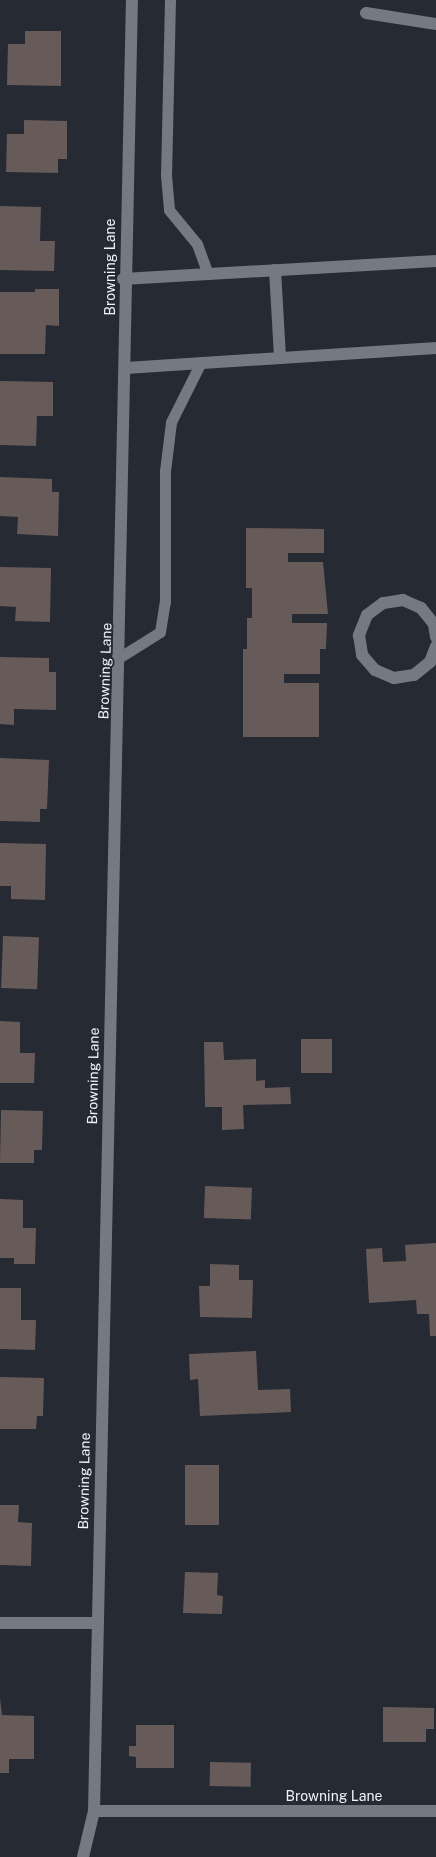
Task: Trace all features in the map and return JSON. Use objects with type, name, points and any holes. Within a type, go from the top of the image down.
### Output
[{"type":"street","name":"Browning Lane","points":[[132,0],[124,279],[126,368],[96,1623],[94,1811],[436,1811]]},
{"type":"street","points":[[366,13],[436,24]]},
{"type":"street","points":[[124,279],[436,261]]},
{"type":"street","points":[[275,270],[280,358]]},
{"type":"street","points":[[126,368],[436,348]]},
{"type":"street","points":[[436,637],[435,623],[421,608],[403,600],[383,603],[367,616],[359,634],[362,655],[375,670],[394,678],[414,675],[430,662],[436,646]]},
{"type":"street","points":[[0,1623],[96,1623]]},
{"type":"street","points":[[83,1857],[94,1811]]},
{"type":"lane","points":[[170,0],[166,175],[169,210],[197,244],[208,274]]},
{"type":"lane","points":[[120,658],[160,632],[165,602],[165,471],[171,422],[201,362]]},
{"type":"building","points":[[25,31],[61,31],[61,86],[7,85],[8,44],[25,44]]},
{"type":"building","points":[[24,120],[67,121],[67,159],[58,159],[58,173],[6,172],[7,134],[24,134]]},
{"type":"building","points":[[0,206],[41,207],[40,241],[55,241],[54,271],[0,270]]},
{"type":"building","points":[[35,289],[59,289],[59,326],[46,325],[45,354],[0,354],[0,292],[35,292]]},
{"type":"building","points":[[0,381],[53,382],[53,416],[37,416],[36,446],[0,445]]},
{"type":"building","points":[[0,477],[52,479],[52,492],[59,492],[58,536],[17,534],[18,517],[0,516]]},
{"type":"building","points":[[246,528],[324,529],[324,553],[288,553],[288,562],[323,562],[328,614],[292,614],[292,623],[327,623],[326,649],[320,649],[320,674],[284,674],[284,683],[319,683],[319,737],[243,737],[243,649],[247,649],[247,618],[252,618],[252,588],[246,588]]},
{"type":"building","points":[[0,567],[51,568],[50,622],[15,621],[16,607],[0,606]]},
{"type":"building","points":[[0,657],[49,658],[49,672],[56,672],[56,710],[14,709],[14,725],[0,724]]},
{"type":"building","points":[[0,758],[49,760],[47,809],[40,809],[40,822],[0,821]]},
{"type":"building","points":[[0,843],[46,844],[45,900],[11,899],[11,886],[0,886]]},
{"type":"building","points":[[3,936],[39,937],[37,989],[1,988]]},
{"type":"building","points":[[0,1021],[20,1022],[20,1053],[35,1053],[34,1083],[0,1083]]},
{"type":"building","points":[[301,1039],[332,1039],[332,1073],[301,1073]]},
{"type":"building","points":[[204,1042],[223,1042],[224,1060],[256,1059],[256,1081],[265,1080],[265,1088],[290,1087],[291,1104],[243,1105],[244,1129],[222,1130],[222,1107],[205,1107]]},
{"type":"building","points":[[1,1110],[43,1111],[42,1150],[34,1150],[34,1163],[0,1163]]},
{"type":"building","points":[[205,1186],[252,1188],[251,1220],[204,1218]]},
{"type":"building","points":[[0,1199],[23,1200],[23,1228],[36,1228],[35,1264],[14,1264],[14,1258],[0,1258]]},
{"type":"building","points":[[436,1243],[436,1336],[430,1336],[429,1314],[417,1314],[416,1300],[369,1303],[366,1249],[382,1248],[383,1262],[406,1261],[405,1245]]},
{"type":"building","points":[[210,1264],[239,1265],[239,1280],[253,1280],[252,1318],[200,1317],[199,1286],[210,1286]]},
{"type":"building","points":[[0,1288],[21,1288],[21,1320],[36,1320],[35,1350],[0,1349]]},
{"type":"building","points":[[256,1351],[258,1390],[290,1389],[291,1412],[200,1416],[198,1379],[190,1380],[189,1354]]},
{"type":"building","points":[[0,1377],[44,1378],[43,1416],[37,1416],[36,1429],[0,1429]]},
{"type":"building","points":[[185,1465],[219,1465],[219,1525],[185,1525]]},
{"type":"building","points":[[0,1505],[19,1505],[18,1522],[32,1523],[31,1566],[0,1565]]},
{"type":"building","points":[[185,1572],[218,1573],[217,1595],[223,1596],[222,1614],[183,1613]]},
{"type":"building","points":[[0,1699],[2,1715],[34,1716],[34,1759],[9,1759],[9,1773],[0,1773]]},
{"type":"building","points":[[383,1707],[434,1708],[434,1729],[426,1729],[426,1742],[383,1742]]},
{"type":"building","points":[[136,1725],[174,1725],[174,1768],[136,1768],[136,1757],[129,1756],[129,1746],[136,1746]]},
{"type":"building","points":[[210,1762],[251,1763],[251,1787],[210,1786]]}]
